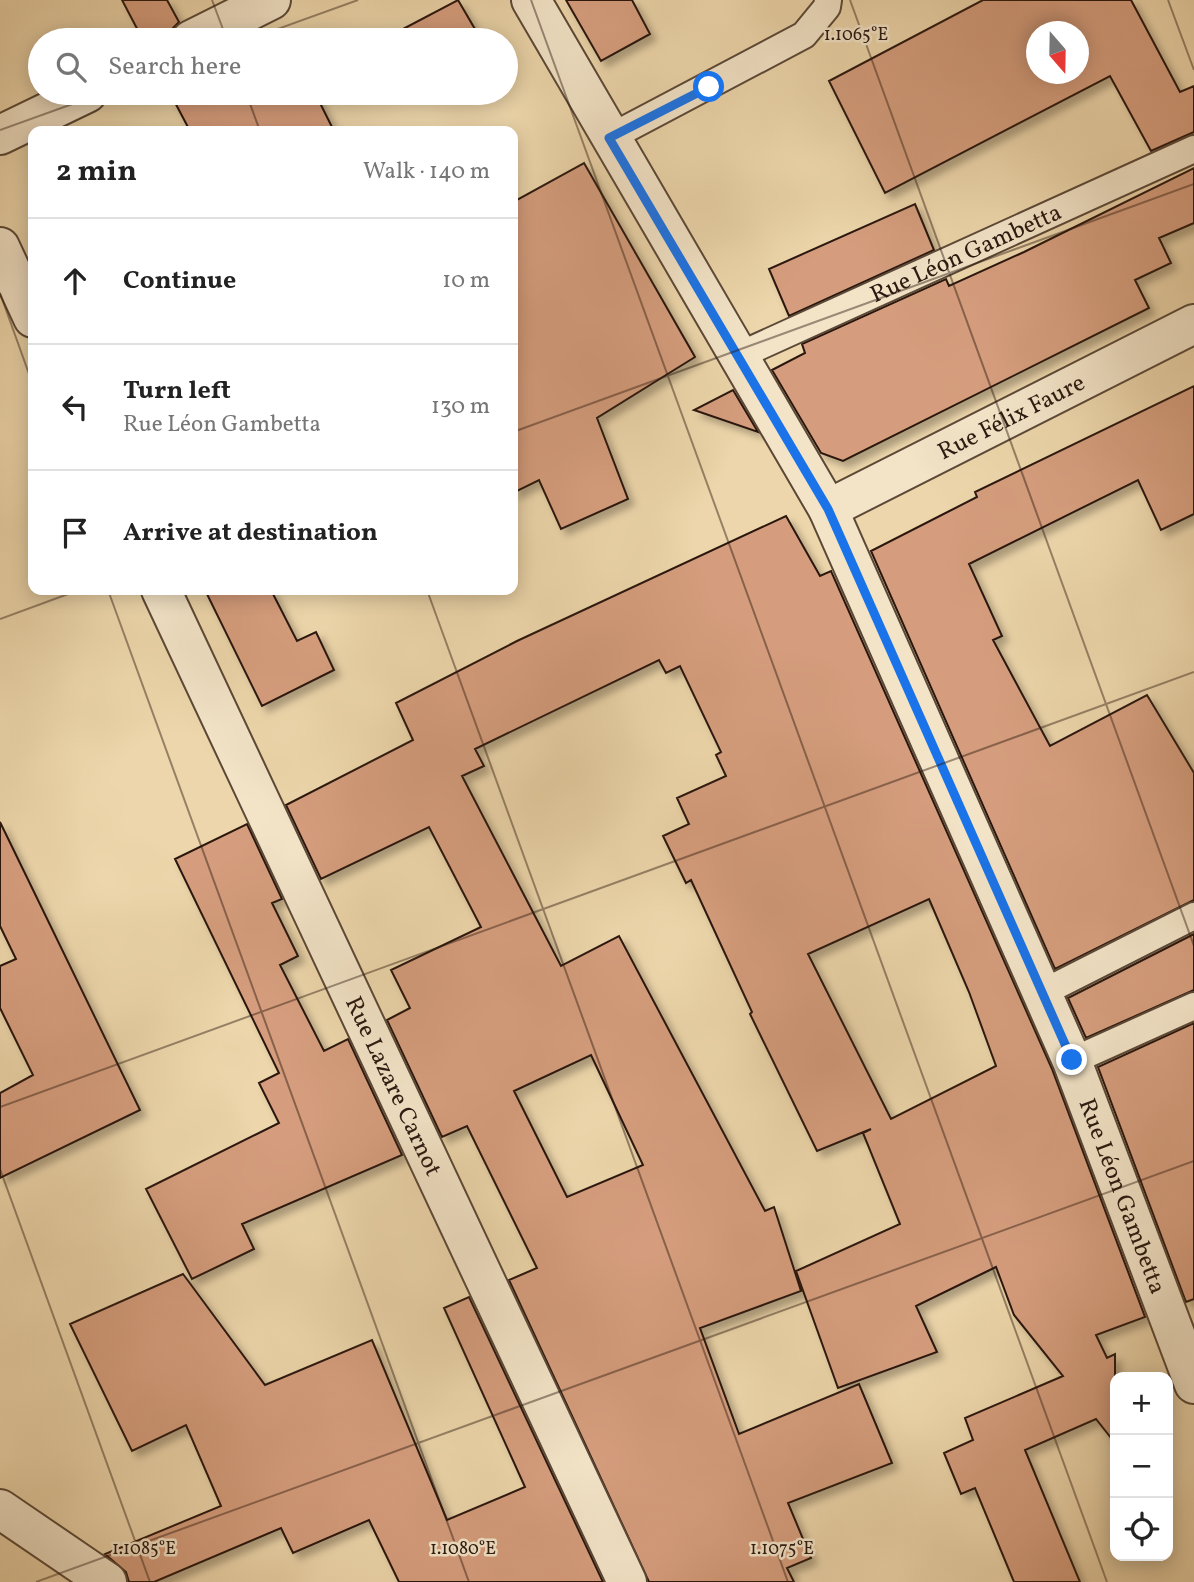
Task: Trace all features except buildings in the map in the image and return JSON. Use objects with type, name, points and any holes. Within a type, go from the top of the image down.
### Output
[{"type":"street","points":[[215,28],[271,0]]},
{"type":"street","name":"Rue Léon Gambetta","points":[[531,0],[609,138],[828,509],[1072,1060],[1184,1327],[1194,1384]]},
{"type":"street","points":[[0,135],[62,105]]},
{"type":"street","points":[[0,247],[28,307]]},
{"type":"street","name":"Rue Félix Faure","points":[[828,509],[1194,324]]},
{"type":"street","name":"Rue Lazare Carnot","points":[[163,595],[627,1582]]},
{"type":"street","points":[[0,1509],[107,1582]]},
{"type":"lane","points":[[609,138],[804,35],[827,7],[828,0]]},
{"type":"lane","name":"Rue Léon Gambetta","points":[[738,356],[1194,149]]},
{"type":"lane","points":[[1042,993],[1194,916]]},
{"type":"lane","points":[[1072,1060],[1194,1006]]},
{"type":"route","points":[[709,87],[609,138],[828,509],[1072,1060]]}]
